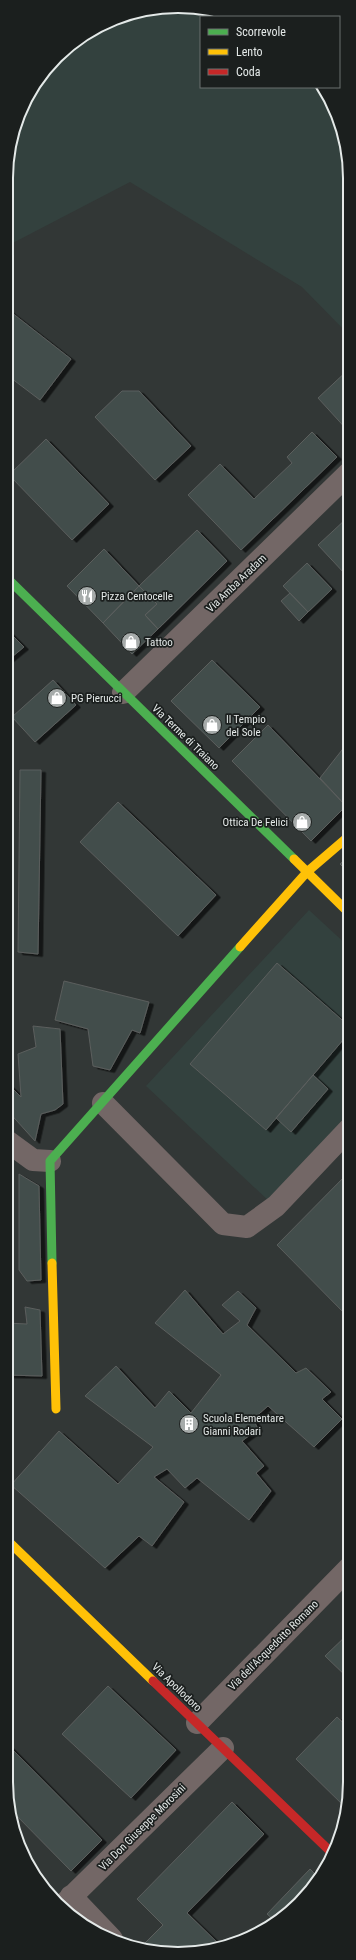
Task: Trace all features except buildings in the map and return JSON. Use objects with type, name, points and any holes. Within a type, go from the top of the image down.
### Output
[{"type":"street","name":"Via Amba Aradam","points":[[123,693],[343,479]]},
{"type":"street","name":"Via Terme di Traiano","points":[[13,589],[123,693],[343,907]]},
{"type":"street","points":[[56,1409],[41,1161],[103,1102],[307,872],[343,841]]},
{"type":"street","points":[[103,1102],[223,1224],[247,1227],[276,1206],[343,1135]]},
{"type":"street","points":[[13,1145],[41,1161]]},
{"type":"street","name":"Via Apollodoro","points":[[13,1546],[328,1849]]},
{"type":"street","name":"Via dell'Acquedotto Romano","points":[[197,1723],[343,1574]]},
{"type":"street","name":"Via Don Giuseppe Morosini","points":[[66,1901],[223,1748]]},
{"type":"street","points":[[66,1901],[95,1925]]},
{"type":"shaded area","points":[[167,13],[189,13],[210,16],[200,16],[200,88],[316,88],[326,105],[337,135],[343,167],[343,329],[302,287],[130,182],[13,243],[13,167],[16,146],[30,105],[41,86],[54,69],[69,54],[86,41],[105,30],[125,22],[146,16]]},
{"type":"shaded area","points":[[309,910],[343,941],[343,1123],[270,1202],[146,1086]]},
{"type":"traffic: fast","points":[[13,584],[294,859]]},
{"type":"traffic: fast","points":[[52,1263],[50,1161],[240,947]]},
{"type":"traffic: slow","points":[[240,947],[307,872],[343,841]]},
{"type":"traffic: slow","points":[[294,859],[343,907]]},
{"type":"traffic: slow","points":[[52,1263],[56,1409]]},
{"type":"traffic: slow","points":[[13,1546],[153,1681]]},
{"type":"traffic: jam","points":[[153,1681],[328,1849]]},
{"type":"place","name":"Pizza Centocelle","points":[[87,596]]},
{"type":"place","name":"Tattoo","points":[[131,642]]},
{"type":"place","name":"PG Pierucci","points":[[57,698]]},
{"type":"place","name":"Il Tempio del Sole","points":[[212,725]]},
{"type":"place","name":"Ottica De Felici","points":[[302,822]]},
{"type":"place","name":"Scuola Elementare Gianni Rodari","points":[[189,1424]]}]
